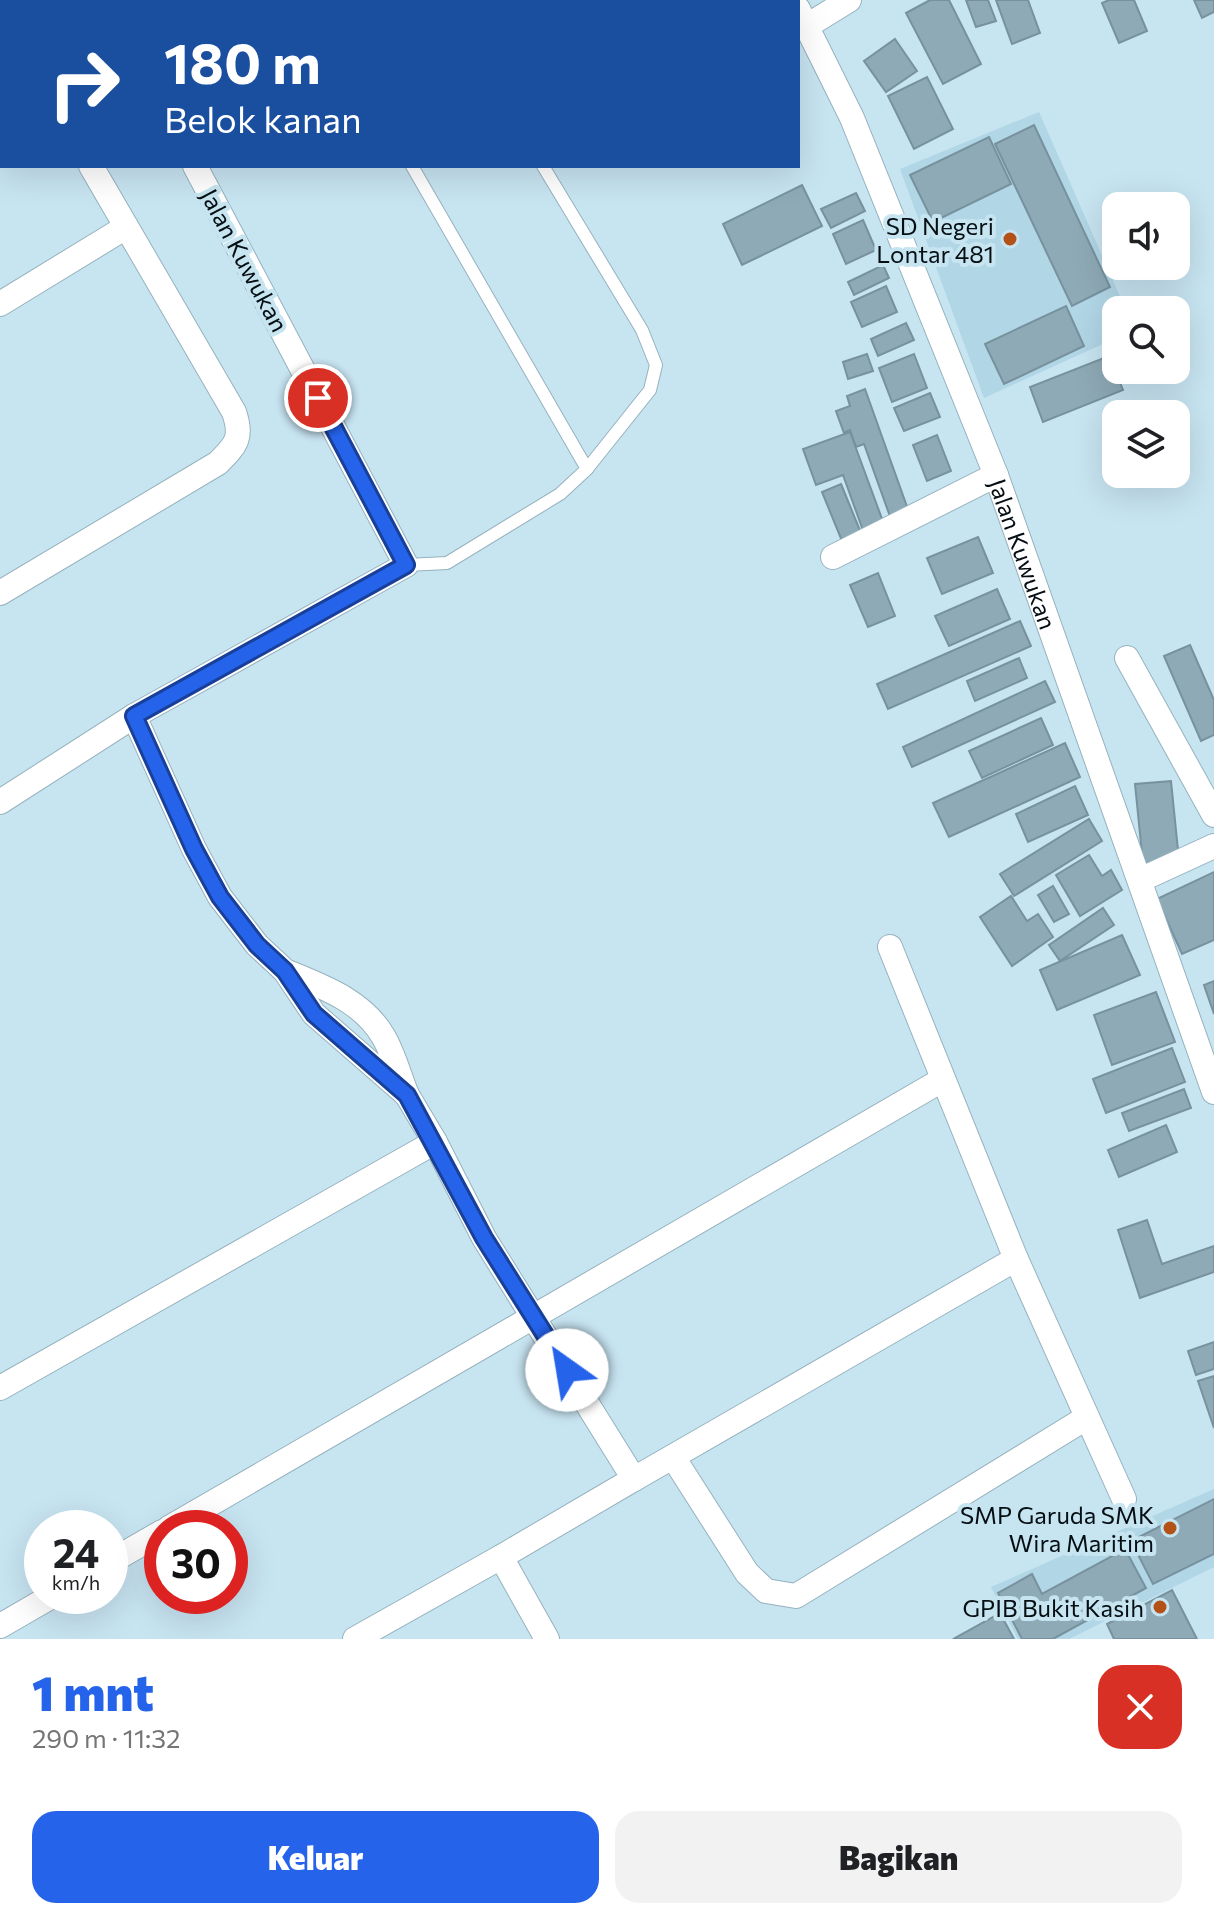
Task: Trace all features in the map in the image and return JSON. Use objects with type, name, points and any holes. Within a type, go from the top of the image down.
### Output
[{"type":"street","points":[[803,18],[849,0]]},
{"type":"street","name":"Jalan Kuwukan","points":[[803,18],[852,118],[996,475],[1214,1092]]},
{"type":"street","points":[[0,593],[218,463],[234,447],[240,429],[234,412],[92,168]]},
{"type":"street","name":"Jalan Kuwukan","points":[[196,168],[406,565]]},
{"type":"street","points":[[0,304],[126,227]]},
{"type":"street","points":[[833,557],[996,475]]},
{"type":"street","points":[[0,802],[134,716],[406,565]]},
{"type":"street","points":[[1127,658],[1214,815]]},
{"type":"street","points":[[134,716],[194,849],[220,897],[257,945],[285,971],[314,1014],[407,1095]]},
{"type":"street","points":[[1140,880],[1214,846]]},
{"type":"street","points":[[890,947],[1016,1259],[1124,1499]]},
{"type":"street","points":[[285,971],[333,991],[360,1009],[383,1036],[407,1095],[484,1238],[634,1479]]},
{"type":"street","points":[[200,1510],[942,1080]]},
{"type":"street","points":[[0,1388],[435,1142]]},
{"type":"street","points":[[355,1639],[1016,1259]]},
{"type":"street","points":[[673,1457],[747,1573],[766,1591],[796,1596],[1086,1418]]},
{"type":"street","points":[[501,1557],[547,1639]]},
{"type":"street","points":[[0,1626],[24,1612]]},
{"type":"lane","points":[[413,168],[587,469]]},
{"type":"lane","points":[[406,565],[447,563],[560,494],[587,469],[650,390],[656,365],[642,330],[544,168]]},
{"type":"shaded area","name":"SD Negeri Lontar 481","points":[[1039,112],[1102,255],[1102,280],[1113,280],[1120,296],[1102,296],[1102,344],[984,398],[900,169]]},
{"type":"shaded area","name":"SMP Garuda SMK Wira Maritim","points":[[1214,1489],[1214,1567],[1069,1639],[1018,1639],[991,1587]]},
{"type":"building","points":[[930,0],[949,0],[981,64],[943,84],[906,13]]},
{"type":"building","points":[[966,0],[988,0],[996,21],[976,27]]},
{"type":"building","points":[[996,0],[1028,0],[1040,33],[1012,44]]},
{"type":"building","points":[[1134,0],[1147,31],[1119,43],[1102,3]]},
{"type":"building","points":[[1194,0],[1214,0],[1214,12],[1202,18]]},
{"type":"building","points":[[895,39],[917,71],[886,92],[864,61]]},
{"type":"building","points":[[927,77],[953,129],[914,149],[888,96]]},
{"type":"building","points":[[1034,125],[1102,270],[1102,280],[1107,280],[1110,287],[1072,306],[995,144]]},
{"type":"building","points":[[989,137],[1011,184],[933,222],[910,175]]},
{"type":"building","points":[[802,185],[822,226],[742,265],[723,224]]},
{"type":"building","points":[[856,193],[865,211],[831,228],[821,209]]},
{"type":"building","points":[[863,220],[876,250],[846,264],[833,234]]},
{"type":"building","points":[[883,265],[889,278],[854,295],[848,282]]},
{"type":"building","points":[[886,286],[897,312],[862,327],[851,302]]},
{"type":"building","points":[[1066,306],[1084,346],[1004,384],[985,344]]},
{"type":"building","points":[[906,323],[914,340],[878,356],[871,339]]},
{"type":"building","points":[[867,354],[873,371],[848,379],[843,362]]},
{"type":"building","points":[[914,354],[927,388],[892,402],[879,368]]},
{"type":"building","points":[[1102,359],[1102,384],[1121,384],[1123,390],[1043,422],[1030,387]]},
{"type":"building","points":[[865,389],[910,515],[892,522],[864,444],[856,447],[850,430],[844,433],[836,411],[850,406],[847,396]]},
{"type":"building","points":[[930,393],[940,417],[904,431],[894,408]]},
{"type":"building","points":[[850,432],[885,527],[865,536],[843,475],[816,485],[803,449]]},
{"type":"building","points":[[937,435],[951,471],[927,481],[913,445]]},
{"type":"building","points":[[841,484],[861,533],[842,541],[822,492]]},
{"type":"building","points":[[978,537],[993,573],[942,594],[927,558]]},
{"type":"building","points":[[878,573],[895,616],[868,627],[850,585]]},
{"type":"building","points":[[997,589],[1010,619],[949,646],[935,616]]},
{"type":"building","points":[[1020,621],[1031,646],[888,709],[877,684]]},
{"type":"building","points":[[1190,645],[1214,700],[1214,735],[1201,741],[1164,656]]},
{"type":"building","points":[[1019,658],[1027,678],[975,701],[967,681]]},
{"type":"building","points":[[1045,681],[1055,702],[912,767],[903,747]]},
{"type":"building","points":[[1041,718],[1053,745],[982,778],[969,751]]},
{"type":"building","points":[[1065,743],[1080,777],[949,837],[933,803]]},
{"type":"building","points":[[1171,781],[1179,860],[1143,864],[1135,784]]},
{"type":"building","points":[[1075,786],[1088,815],[1028,842],[1016,814]]},
{"type":"building","points":[[1089,819],[1102,841],[1014,896],[1000,874]]},
{"type":"building","points":[[1089,855],[1102,876],[1111,870],[1122,890],[1080,916],[1056,875]]},
{"type":"building","points":[[1214,872],[1214,940],[1182,954],[1157,899]]},
{"type":"building","points":[[1053,886],[1069,914],[1054,922],[1038,895]]},
{"type":"building","points":[[1011,896],[1027,921],[1038,914],[1053,937],[1012,966],[980,917]]},
{"type":"building","points":[[1103,908],[1114,925],[1060,961],[1049,945]]},
{"type":"building","points":[[1122,935],[1140,975],[1057,1010],[1040,970]]},
{"type":"building","points":[[1214,981],[1214,1014],[1204,985]]},
{"type":"building","points":[[1156,992],[1175,1042],[1112,1065],[1094,1015]]},
{"type":"building","points":[[1172,1048],[1185,1082],[1106,1113],[1093,1079]]},
{"type":"building","points":[[1184,1089],[1191,1108],[1129,1131],[1122,1113]]},
{"type":"building","points":[[1166,1125],[1177,1152],[1119,1177],[1108,1150]]},
{"type":"building","points":[[1147,1220],[1162,1264],[1214,1246],[1214,1272],[1140,1298],[1118,1230]]},
{"type":"building","points":[[1214,1342],[1214,1369],[1196,1375],[1188,1351]]},
{"type":"building","points":[[1214,1376],[1214,1428],[1198,1381]]},
{"type":"building","points":[[1214,1499],[1214,1554],[1153,1584],[1131,1541]]},
{"type":"building","points":[[1125,1549],[1146,1588],[1053,1639],[1022,1639],[998,1593],[1032,1574],[1042,1594]]},
{"type":"building","name":"GPIB Bukit Kasih","points":[[1172,1590],[1197,1639],[1114,1639],[1107,1624]]},
{"type":"building","points":[[1000,1613],[1014,1639],[953,1639]]},
{"type":"place","name":"SD Negeri Lontar 481","points":[[1010,239]]},
{"type":"place","name":"SMP Garuda SMK Wira Maritim","points":[[1170,1528]]},
{"type":"place","name":"GPIB Bukit Kasih","points":[[1160,1607]]},
{"type":"route","points":[[318,398],[406,565],[134,716],[194,849],[220,897],[257,945],[285,971],[314,1014],[407,1095],[484,1238],[567,1370]]}]
